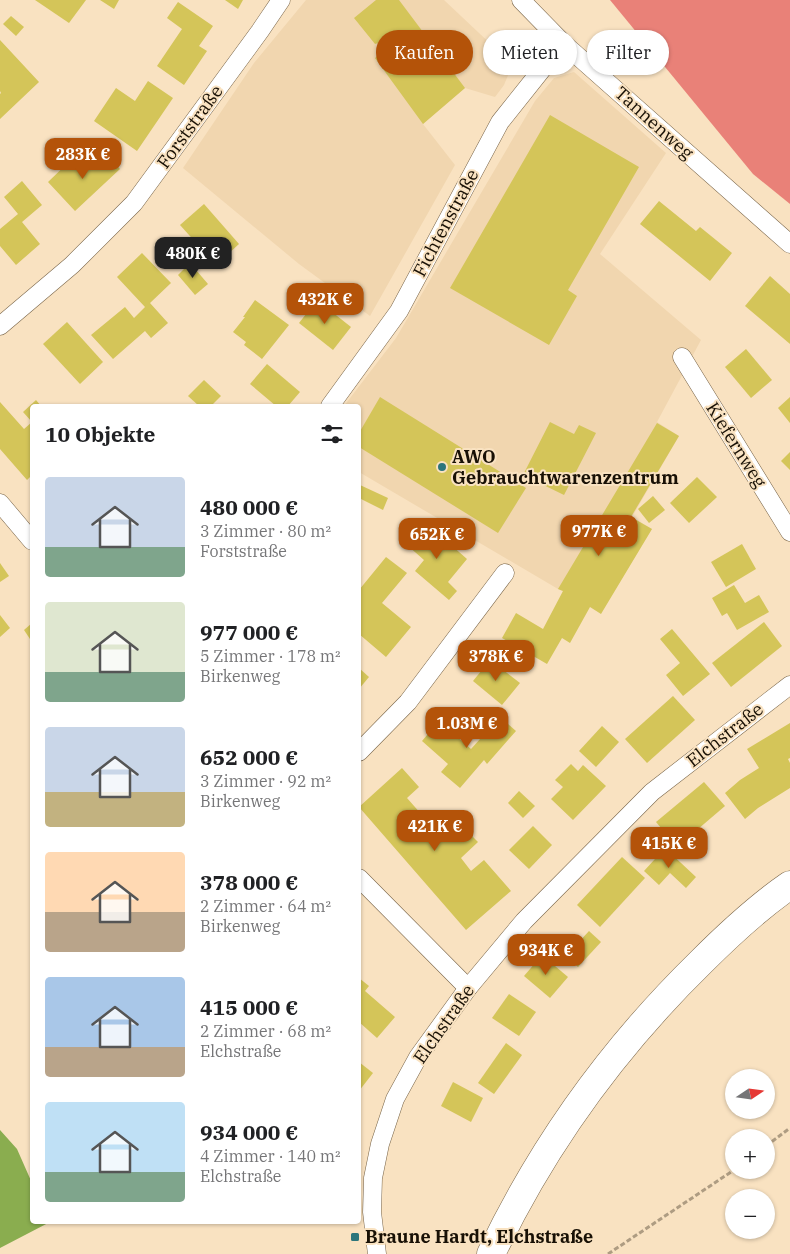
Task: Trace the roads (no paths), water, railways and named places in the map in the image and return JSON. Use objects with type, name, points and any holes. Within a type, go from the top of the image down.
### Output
[{"type":"main road","points":[[491,1254],[512,1211],[573,1112],[620,1050],[671,991],[712,950],[790,885]]},
{"type":"street","name":"Forststraße","points":[[0,326],[72,265],[134,203],[260,31],[280,0]]},
{"type":"street","name":"Tannenweg","points":[[521,0],[550,30]]},
{"type":"street","name":"Tannenweg","points":[[577,55],[790,244]]},
{"type":"street","name":"Fichtenstraße","points":[[331,404],[399,311],[500,122],[537,75]]},
{"type":"street","name":"Kiefernweg","points":[[682,357],[790,532]]},
{"type":"street","points":[[0,503],[30,539]]},
{"type":"street","points":[[361,750],[408,702],[505,573]]},
{"type":"street","name":"Elchstraße","points":[[377,1254],[372,1212],[373,1178],[380,1144],[395,1099],[418,1057],[468,988],[524,921],[652,792],[790,684]]},
{"type":"street","points":[[361,880],[468,988]]},
{"type":"place","name":"AWO Gebrauchtwarenzentrum","points":[[442,467]]},
{"type":"place","name":"Braune Hardt, Elchstraße","points":[[355,1237]]}]
